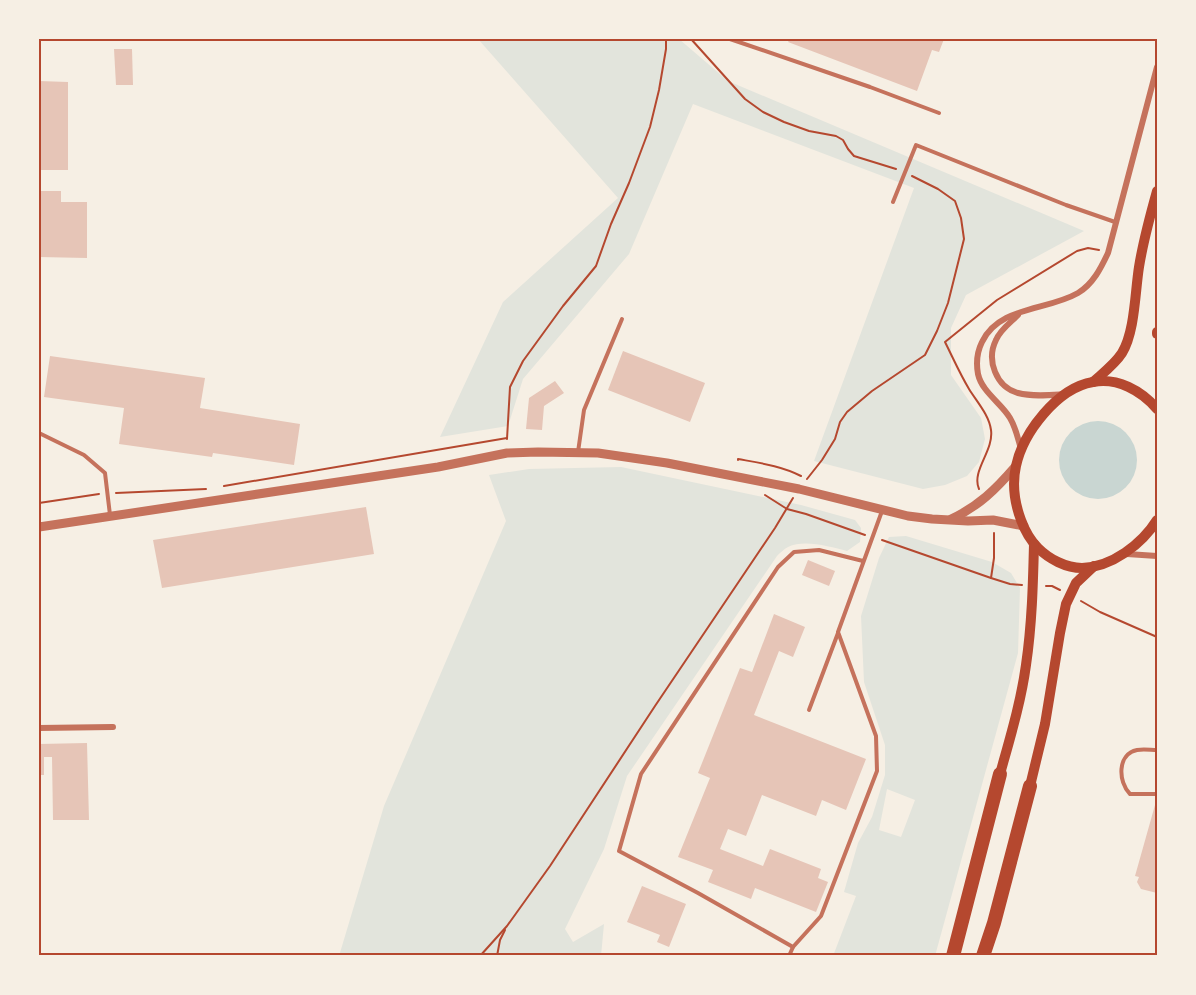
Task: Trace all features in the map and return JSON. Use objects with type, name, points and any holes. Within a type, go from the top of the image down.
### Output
[{"type":"highway","points":[[952,956],[1000,774]]},
{"type":"highway","points":[[985,956],[1030,786]]},
{"type":"main road","points":[[1093,382],[1122,353],[1131,331],[1140,265],[1157,191]]},
{"type":"main road","points":[[1157,409],[1143,394],[1132,388],[1108,382],[1093,382],[1079,387],[1066,394],[1046,411],[1027,437],[1015,467],[1016,503],[1024,526],[1034,544],[1053,560],[1083,568],[1105,563],[1123,554],[1139,541],[1157,520]]},
{"type":"main road","points":[[1000,774],[1026,667],[1032,607],[1034,544]]},
{"type":"main road","points":[[1030,786],[1045,724],[1063,615],[1069,595],[1076,583],[1094,566]]},
{"type":"street","points":[[1021,449],[1010,417],[980,381],[977,366],[980,347],[991,327],[1001,320],[1077,294],[1095,277],[1108,253],[1157,67]]},
{"type":"street","points":[[1020,313],[995,341],[992,361],[997,378],[1004,386],[1018,393],[1066,394]]},
{"type":"street","points":[[39,527],[438,467],[507,453],[538,452],[598,453],[667,463],[799,489],[908,516],[949,520],[993,520],[1024,526]]},
{"type":"street","points":[[949,520],[974,507],[997,488],[1015,467]]},
{"type":"street","points":[[1123,554],[1157,556]]},
{"type":"street","points":[[39,728],[113,727]]},
{"type":"lane","points":[[730,39],[939,113]]},
{"type":"lane","points":[[893,201],[916,145],[1066,205],[1115,222]]},
{"type":"lane","points":[[578,453],[584,410],[622,319]]},
{"type":"lane","points":[[39,434],[84,455],[105,473],[110,516]]},
{"type":"lane","points":[[809,710],[882,510]]},
{"type":"lane","points":[[793,947],[619,851],[641,774],[778,567],[794,552],[819,550],[863,561]]},
{"type":"lane","points":[[789,956],[793,947],[821,916],[877,771],[876,736],[838,632]]},
{"type":"lane","points":[[1157,750],[1136,750],[1125,759],[1121,780],[1130,794],[1157,794]]},
{"type":"path","points":[[507,453],[510,387],[523,361],[596,266],[650,127],[659,90],[666,39]]},
{"type":"path","points":[[691,39],[745,99],[763,112],[809,131],[836,136],[843,140],[854,156],[903,172]]},
{"type":"path","points":[[480,956],[507,926],[550,866],[799,489],[822,460],[835,439],[840,422],[847,412],[872,391],[925,355],[938,331],[948,303],[964,239],[962,218],[955,201],[938,189],[911,176]]},
{"type":"path","points":[[985,498],[976,479],[992,439],[989,420],[945,342],[997,300],[1077,251],[1088,248],[1108,253]]},
{"type":"path","points":[[219,487],[507,438]]},
{"type":"path","points":[[738,460],[774,466],[807,479]]},
{"type":"path","points":[[39,503],[107,493],[208,489]]},
{"type":"path","points":[[760,493],[787,509],[991,578],[1010,584],[1052,586],[1100,612],[1157,637]]},
{"type":"path","points":[[991,578],[994,558],[993,520]]},
{"type":"path","points":[[497,956],[500,940],[507,926]]},
{"type":"shaded area","points":[[478,39],[679,39],[728,81],[1084,231],[966,295],[951,328],[951,375],[981,418],[985,439],[979,462],[967,476],[945,485],[923,489],[814,461],[914,188],[693,104],[629,254],[523,379],[508,426],[440,437],[503,302],[618,198]]},
{"type":"shaded area","points":[[1098,421],[1113,424],[1125,433],[1134,445],[1137,460],[1134,475],[1125,487],[1113,496],[1098,499],[1083,496],[1071,487],[1062,475],[1059,460],[1062,445],[1071,433],[1083,424]]},
{"type":"shaded area","points":[[621,467],[801,505],[855,520],[861,528],[860,542],[847,551],[818,544],[795,545],[777,556],[627,776],[604,849],[565,929],[573,942],[604,924],[601,956],[339,956],[384,806],[506,521],[489,475],[529,469]]},
{"type":"shaded area","points":[[906,536],[992,562],[1011,573],[1020,588],[1018,653],[935,956],[833,956],[856,896],[844,892],[858,843],[872,817],[885,775],[885,745],[864,682],[861,616],[879,558],[889,537]],"holes":[[[887,789],[915,800],[901,837],[879,830]]]},
{"type":"building","points":[[790,39],[944,39],[939,52],[932,50],[917,91],[788,42]]},
{"type":"building","points":[[114,49],[132,49],[133,85],[116,85]]},
{"type":"building","points":[[39,81],[68,82],[68,170],[39,170]]},
{"type":"building","points":[[39,191],[61,191],[61,202],[87,202],[87,258],[39,257]]},
{"type":"building","points":[[623,351],[705,383],[690,422],[608,390]]},
{"type":"building","points":[[50,356],[205,378],[200,408],[300,424],[294,465],[213,453],[212,457],[119,444],[124,408],[44,397]]},
{"type":"building","points":[[555,381],[564,393],[544,406],[542,430],[526,429],[529,398]]},
{"type":"building","points":[[366,507],[374,554],[162,588],[153,540]]},
{"type":"building","points":[[808,560],[835,571],[829,586],[802,575]]},
{"type":"building","points":[[774,614],[805,627],[793,657],[779,651],[754,715],[866,759],[846,810],[822,800],[816,816],[762,795],[746,836],[728,829],[720,849],[763,866],[770,849],[821,869],[818,878],[828,882],[816,912],[755,888],[751,899],[708,882],[713,870],[678,857],[710,778],[698,773],[740,668],[752,672]]},
{"type":"building","points":[[87,743],[89,820],[53,820],[52,757],[44,757],[44,775],[39,775],[39,744]]},
{"type":"building","points":[[1155,805],[1157,806],[1157,893],[1141,889],[1137,882],[1139,877],[1135,876]]},
{"type":"building","points":[[642,886],[686,904],[669,947],[657,942],[660,935],[627,922]]}]
